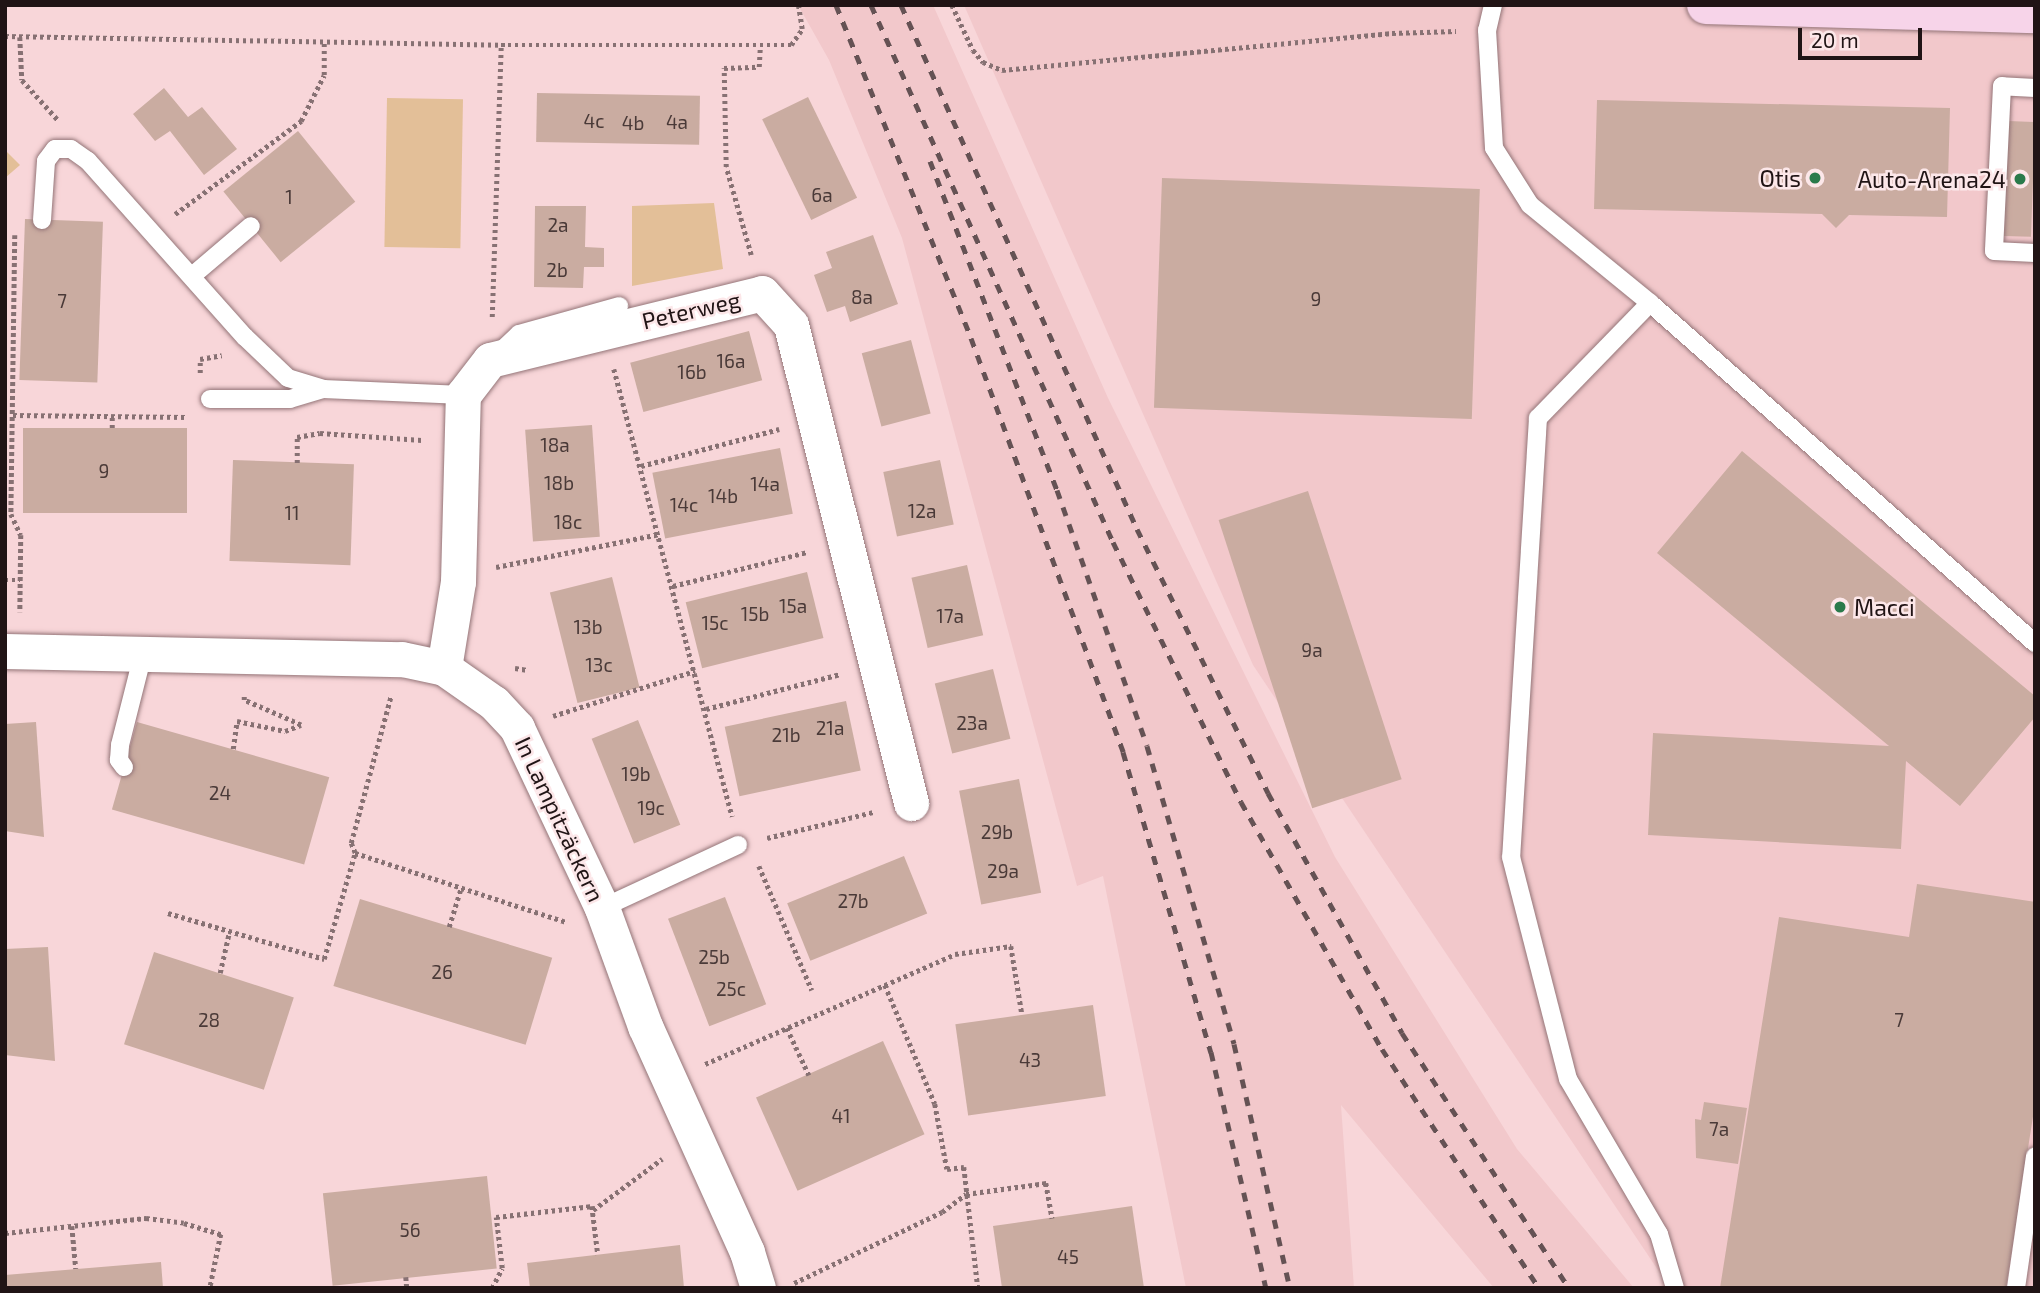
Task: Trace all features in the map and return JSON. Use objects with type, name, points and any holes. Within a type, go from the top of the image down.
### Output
[{"type":"street","points":[[1706,5],[2035,15]]},
{"type":"street","name":"Peterweg","points":[[490,360],[611,319],[762,293],[791,325],[911,803]]},
{"type":"street","points":[[444,668],[458,582],[450,505],[462,443],[463,395],[490,360]]},
{"type":"street","name":"In Lampitzäckern","points":[[13,651],[402,659],[444,668],[494,703],[517,728],[587,914],[645,1026],[747,1252],[758,1288]]},
{"type":"lane","points":[[1493,5],[1487,30],[1494,148],[1530,205],[1650,303],[2035,643]]},
{"type":"lane","points":[[2035,88],[2002,86],[1994,251],[2035,253]]},
{"type":"lane","points":[[41,220],[46,162],[55,149],[71,149],[88,161],[245,337],[288,378],[323,389],[463,395]]},
{"type":"lane","points":[[192,276],[251,226]]},
{"type":"lane","points":[[1650,303],[1538,418],[1511,857],[1568,1079],[1658,1234],[1675,1288]]},
{"type":"lane","points":[[210,400],[290,399],[323,389]]},
{"type":"lane","points":[[124,766],[119,760],[120,745],[143,654]]},
{"type":"lane","points":[[587,914],[744,844]]},
{"type":"lane","points":[[2016,1288],[2035,1156]]},
{"type":"path","points":[[5,36],[760,49],[791,46],[802,29],[798,5]]},
{"type":"path","points":[[952,5],[973,50],[983,62],[1002,70],[1392,33],[1487,30]]},
{"type":"path","points":[[20,37],[22,80],[78,142],[88,161]]},
{"type":"path","points":[[152,232],[301,121],[324,75],[324,42]]},
{"type":"path","points":[[490,360],[501,45]]},
{"type":"path","points":[[760,49],[759,68],[724,68],[726,167],[762,293]]},
{"type":"path","points":[[13,651],[21,535],[11,514],[15,230]]},
{"type":"path","points":[[611,319],[641,466],[744,844],[812,990]]},
{"type":"path","points":[[199,382],[200,359],[219,357],[245,337]]},
{"type":"path","points":[[13,415],[188,417],[193,411]]},
{"type":"path","points":[[112,416],[112,428]]},
{"type":"path","points":[[641,466],[788,427]]},
{"type":"path","points":[[297,463],[297,438],[320,433],[462,443]]},
{"type":"path","points":[[496,567],[660,534]]},
{"type":"path","points":[[673,586],[819,549]]},
{"type":"path","points":[[5,580],[20,580]]},
{"type":"path","points":[[168,913],[324,960],[355,853],[351,843],[402,659]]},
{"type":"path","points":[[706,709],[853,670]]},
{"type":"path","points":[[517,728],[695,671]]},
{"type":"path","points":[[233,749],[237,721],[285,731],[301,725],[244,700],[244,691]]},
{"type":"path","points":[[744,844],[911,803]]},
{"type":"path","points":[[355,853],[566,922],[587,914]]},
{"type":"path","points":[[449,927],[461,888]]},
{"type":"path","points":[[220,973],[229,933]]},
{"type":"path","points":[[701,1066],[955,954],[1011,946],[1022,1014]]},
{"type":"path","points":[[885,985],[935,1104],[947,1170],[964,1167],[978,1288]]},
{"type":"path","points":[[787,1028],[809,1074]]},
{"type":"path","points":[[593,1211],[674,1150]]},
{"type":"path","points":[[800,1282],[930,1218],[967,1194],[1046,1183],[1052,1218]]},
{"type":"path","points":[[492,1288],[502,1268],[496,1217],[592,1206],[598,1255]]},
{"type":"path","points":[[5,1233],[146,1218],[221,1234],[210,1287]]},
{"type":"path","points":[[72,1226],[76,1269]]},
{"type":"path","points":[[406,1278],[407,1288]]},
{"type":"shaded area","points":[[798,5],[933,5],[1108,398],[1335,857],[1517,1149],[1634,1288],[1494,1288],[1341,1105],[1354,1288],[1186,1288],[1103,876],[1077,886],[902,238],[829,60]]},
{"type":"shaded area","points":[[964,5],[2035,5],[2033,1288],[1670,1288],[1253,665]]},
{"type":"shaded area","points":[[387,98],[463,99],[460,248],[384,247]]},
{"type":"shaded area","points":[[5,150],[20,165],[5,178]]},
{"type":"shaded area","points":[[714,203],[723,269],[632,286],[632,206]]},
{"type":"building","points":[[164,88],[188,117],[202,107],[237,149],[204,175],[170,131],[155,141],[133,114]]},
{"type":"building","points":[[537,93],[700,96],[699,145],[536,142]]},
{"type":"building","points":[[808,97],[857,198],[811,220],[762,119]]},
{"type":"building","points":[[1597,100],[1950,108],[1947,217],[1849,215],[1836,228],[1822,214],[1594,209]]},
{"type":"building","name":"Auto-Arena24","points":[[2008,121],[2035,122],[2031,237],[2004,236]]},
{"type":"building","points":[[298,131],[355,202],[281,262],[223,191]]},
{"type":"building","points":[[1162,178],[1480,189],[1472,419],[1154,408]]},
{"type":"building","points":[[535,206],[586,206],[585,247],[604,248],[604,267],[584,267],[583,288],[534,287]]},
{"type":"building","points":[[25,219],[103,222],[97,383],[19,380]]},
{"type":"building","points":[[873,235],[898,304],[850,322],[845,306],[827,312],[814,275],[832,268],[826,252]]},
{"type":"building","points":[[749,331],[762,380],[643,412],[630,363]]},
{"type":"building","points":[[911,340],[931,413],[881,427],[862,353]]},
{"type":"building","points":[[592,425],[600,537],[533,541],[525,430]]},
{"type":"building","points":[[23,428],[187,428],[187,513],[23,513]]},
{"type":"building","points":[[780,448],[793,514],[665,539],[652,473]]},
{"type":"building","points":[[1742,451],[2035,696],[2035,717],[1960,806],[1906,761],[1901,849],[1648,835],[1653,733],[1889,746],[1657,553]]},
{"type":"building","points":[[233,460],[354,464],[350,565],[229,561]]},
{"type":"building","points":[[940,460],[954,525],[897,537],[883,472]]},
{"type":"building","points":[[1308,491],[1402,779],[1312,808],[1219,520]]},
{"type":"building","points":[[967,565],[983,635],[928,648],[911,578]]},
{"type":"building","points":[[807,572],[823,638],[702,668],[686,602]]},
{"type":"building","points":[[612,577],[640,688],[577,703],[550,592]]},
{"type":"building","points":[[993,669],[1010,739],[952,753],[935,684]]},
{"type":"building","points":[[846,701],[861,770],[739,796],[725,727]]},
{"type":"building","points":[[638,720],[680,825],[634,844],[592,739]]},
{"type":"building","points":[[36,722],[44,837],[5,831],[5,724]]},
{"type":"building","points":[[137,722],[329,777],[304,865],[112,809]]},
{"type":"building","points":[[1019,779],[1041,893],[981,905],[959,791]]},
{"type":"building","points":[[904,856],[927,913],[810,961],[787,903]]},
{"type":"building","points":[[1917,884],[2035,902],[2035,1104],[2006,1288],[1720,1288],[1779,917],[1909,937]]},
{"type":"building","points":[[725,897],[766,1004],[709,1026],[668,919]]},
{"type":"building","points":[[360,899],[552,958],[526,1045],[333,986]]},
{"type":"building","points":[[48,947],[55,1061],[5,1055],[5,949]]},
{"type":"building","points":[[154,952],[294,997],[264,1090],[124,1044]]},
{"type":"building","points":[[1093,1005],[1106,1096],[968,1115],[955,1024]]},
{"type":"building","points":[[883,1041],[924,1134],[798,1191],[756,1098]]},
{"type":"building","points":[[1704,1102],[1747,1108],[1738,1164],[1696,1158],[1695,1119],[1701,1120]]},
{"type":"building","points":[[487,1176],[497,1268],[333,1286],[323,1193]]},
{"type":"building","points":[[1132,1206],[1144,1288],[1002,1288],[993,1226]]},
{"type":"building","points":[[680,1245],[684,1288],[530,1288],[527,1263]]},
{"type":"building","points":[[161,1262],[163,1288],[5,1288],[5,1275]]},
{"type":"railway","points":[[836,5],[971,338],[1123,752],[1211,1052],[1266,1288]]},
{"type":"railway","points":[[871,5],[1113,542],[1241,802],[1382,1049],[1539,1288]]},
{"type":"railway","points":[[901,5],[1137,529],[1268,793],[1402,1033],[1569,1288]]},
{"type":"railway","points":[[930,161],[1057,490],[1147,746],[1234,1044],[1290,1288]]},
{"type":"place","name":"Otis","points":[[1815,178]]},
{"type":"place","name":"Auto-Arena24","points":[[2020,179]]},
{"type":"place","name":"Macci","points":[[1840,607]]}]
